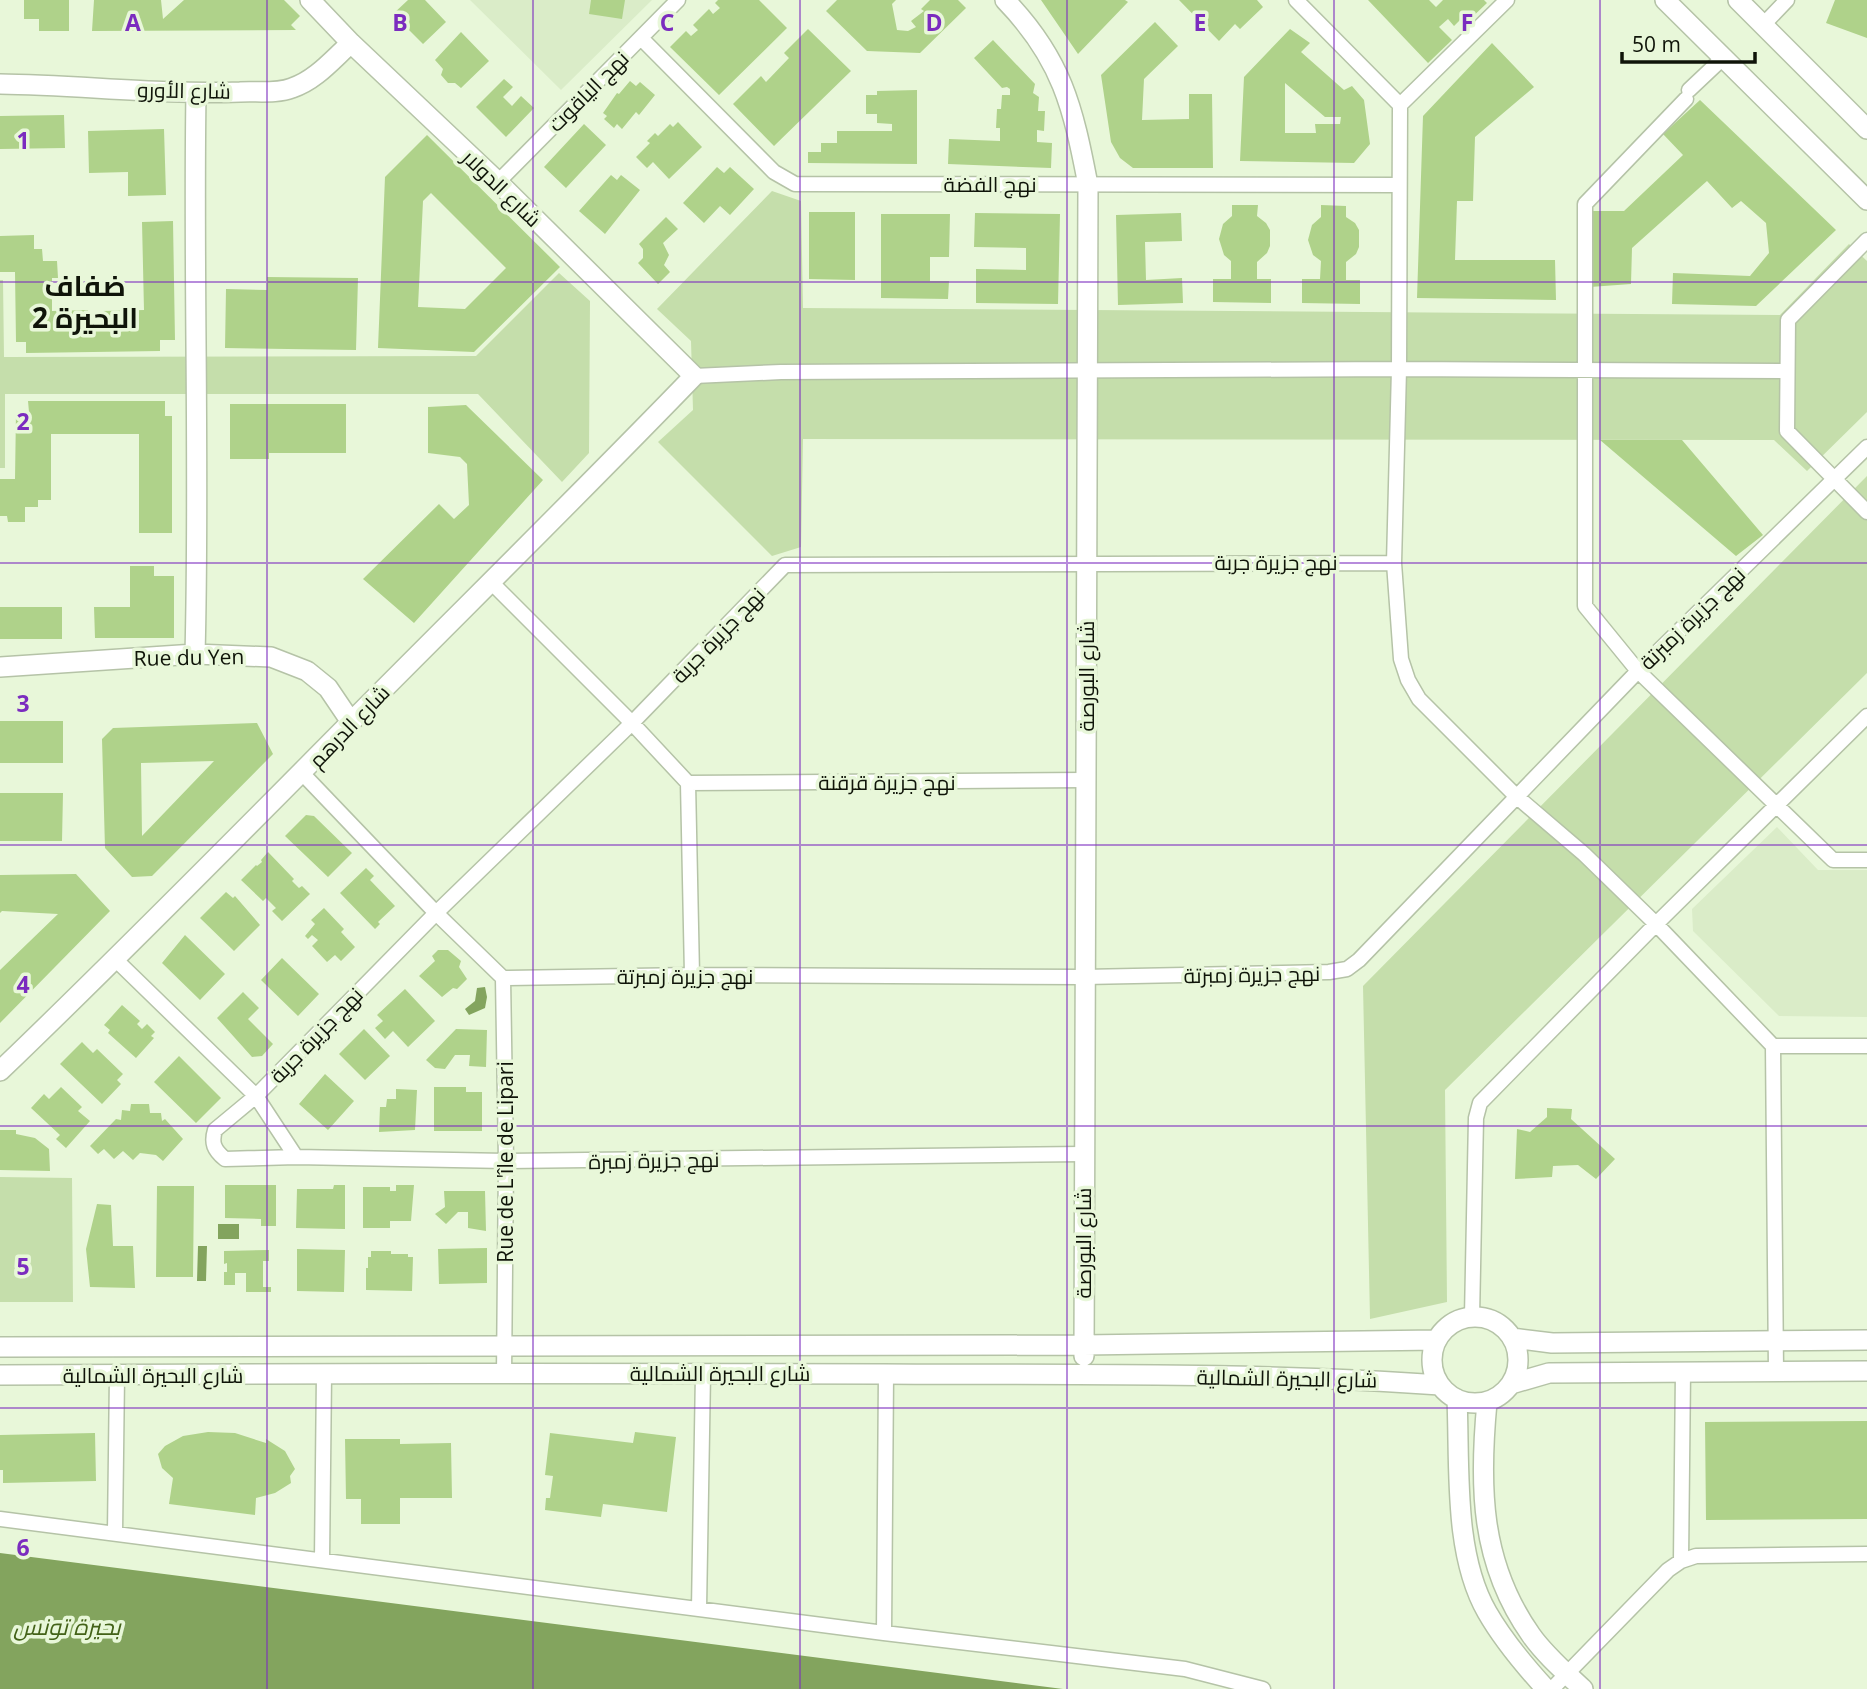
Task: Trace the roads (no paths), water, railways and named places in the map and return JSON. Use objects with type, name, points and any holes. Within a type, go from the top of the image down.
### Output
[{"type":"street","name":"شارع الدولار","points":[[310,0],[694,376]]},
{"type":"street","name":"نهج الياقوت","points":[[498,183],[678,0]]},
{"type":"street","name":"شارع البورصة","points":[[1005,0],[1044,48],[1062,80],[1076,122],[1088,185],[1083,1374]]},
{"type":"street","points":[[1297,0],[1400,106]]},
{"type":"street","points":[[1507,0],[1400,106],[1399,369],[1394,562],[1401,659],[1408,680],[1419,699],[1516,796],[1584,854],[1656,924],[1773,1046],[1776,1371]]},
{"type":"street","points":[[1665,0],[1867,200]]},
{"type":"street","points":[[1738,0],[1867,129]]},
{"type":"street","points":[[1763,25],[1787,0]]},
{"type":"street","name":"نهج الفضة","points":[[640,38],[774,172],[794,184],[1399,185]]},
{"type":"street","name":"شارع الأورو","points":[[0,84],[196,94],[289,90],[318,74],[351,43]]},
{"type":"street","points":[[1724,57],[1585,204],[1585,606],[1638,671],[1833,860],[1867,860]]},
{"type":"street","points":[[195,654],[198,557],[194,204],[196,94]]},
{"type":"street","points":[[1867,240],[1788,320],[1787,371],[1787,431],[1867,512]]},
{"type":"street","points":[[694,376],[780,372],[1399,369],[1787,371]]},
{"type":"street","name":"شارع الدرهم","points":[[0,1072],[116,960],[492,583],[694,376]]},
{"type":"street","name":"نهج جزيرة زمبرتة","points":[[503,978],[692,975],[1084,977],[1329,972],[1347,969],[1359,960],[1638,671],[1867,447]]},
{"type":"street","name":"نهج جزيرة جربة","points":[[225,1158],[214,1147],[212,1138],[215,1130],[256,1096],[436,913],[632,723],[785,565],[1394,562]]},
{"type":"street","points":[[492,583],[688,783],[692,975]]},
{"type":"street","name":"Rue du Yen","points":[[0,667],[195,654],[271,657],[307,671],[328,688],[351,722]]},
{"type":"street","points":[[1472,1317],[1476,1118],[1480,1103],[1656,924],[1867,716]]},
{"type":"street","points":[[302,773],[436,913],[503,978]]},
{"type":"street","name":"نهج جزيرة قرقنة","points":[[688,783],[1086,780]]},
{"type":"street","points":[[116,960],[256,1096],[296,1157]]},
{"type":"street","name":"Rue de L'île de Lipari","points":[[503,978],[506,1161],[504,1375]]},
{"type":"street","points":[[1773,1046],[1867,1046]]},
{"type":"street","name":"نهج جزيرة زمبرة","points":[[225,1158],[506,1161],[1083,1154]]},
{"type":"street","points":[[1472,1317],[1495,1322],[1512,1338],[1518,1353],[1518,1369],[1511,1384],[1501,1395],[1487,1402],[1477,1403],[1457,1399],[1440,1385],[1432,1355],[1437,1340],[1448,1327],[1472,1317]]},
{"type":"street","points":[[1512,1338],[1552,1343],[1867,1340]]},
{"type":"street","name":"شارع البحيرة الشمالية","points":[[0,1347],[1084,1345],[1437,1340]]},
{"type":"street","points":[[1681,1561],[1683,1371]]},
{"type":"street","points":[[1511,1384],[1549,1373],[1867,1371]]},
{"type":"street","points":[[699,1609],[703,1373]]},
{"type":"street","points":[[322,1560],[324,1374]]},
{"type":"street","points":[[884,1633],[886,1374]]},
{"type":"street","name":"شارع البحيرة الشمالية","points":[[0,1376],[1083,1374],[1364,1379],[1440,1385]]},
{"type":"street","points":[[115,1533],[117,1375]]},
{"type":"street","points":[[1457,1399],[1463,1523],[1469,1566],[1486,1610],[1514,1654],[1546,1689]]},
{"type":"street","points":[[1487,1402],[1483,1474],[1485,1518],[1492,1553],[1509,1599],[1532,1637],[1583,1689]]},
{"type":"street","points":[[0,1518],[884,1633],[1185,1669],[1263,1689]]},
{"type":"street","points":[[1552,1689],[1668,1570],[1681,1561],[1696,1556],[1867,1554]]},
{"type":"water","points":[[485,987],[485,1008],[469,1015],[465,1009],[475,1001],[477,988]]},
{"type":"water","points":[[218,1224],[239,1224],[239,1239],[218,1239]]},
{"type":"water","points":[[198,1246],[207,1246],[206,1281],[197,1281]]},
{"type":"water","name":"بحيرة تونس","points":[[0,1553],[1063,1689],[0,1689]]},
{"type":"district","name":"ضفاف البحيرة 2","points":[[85,301]]}]
